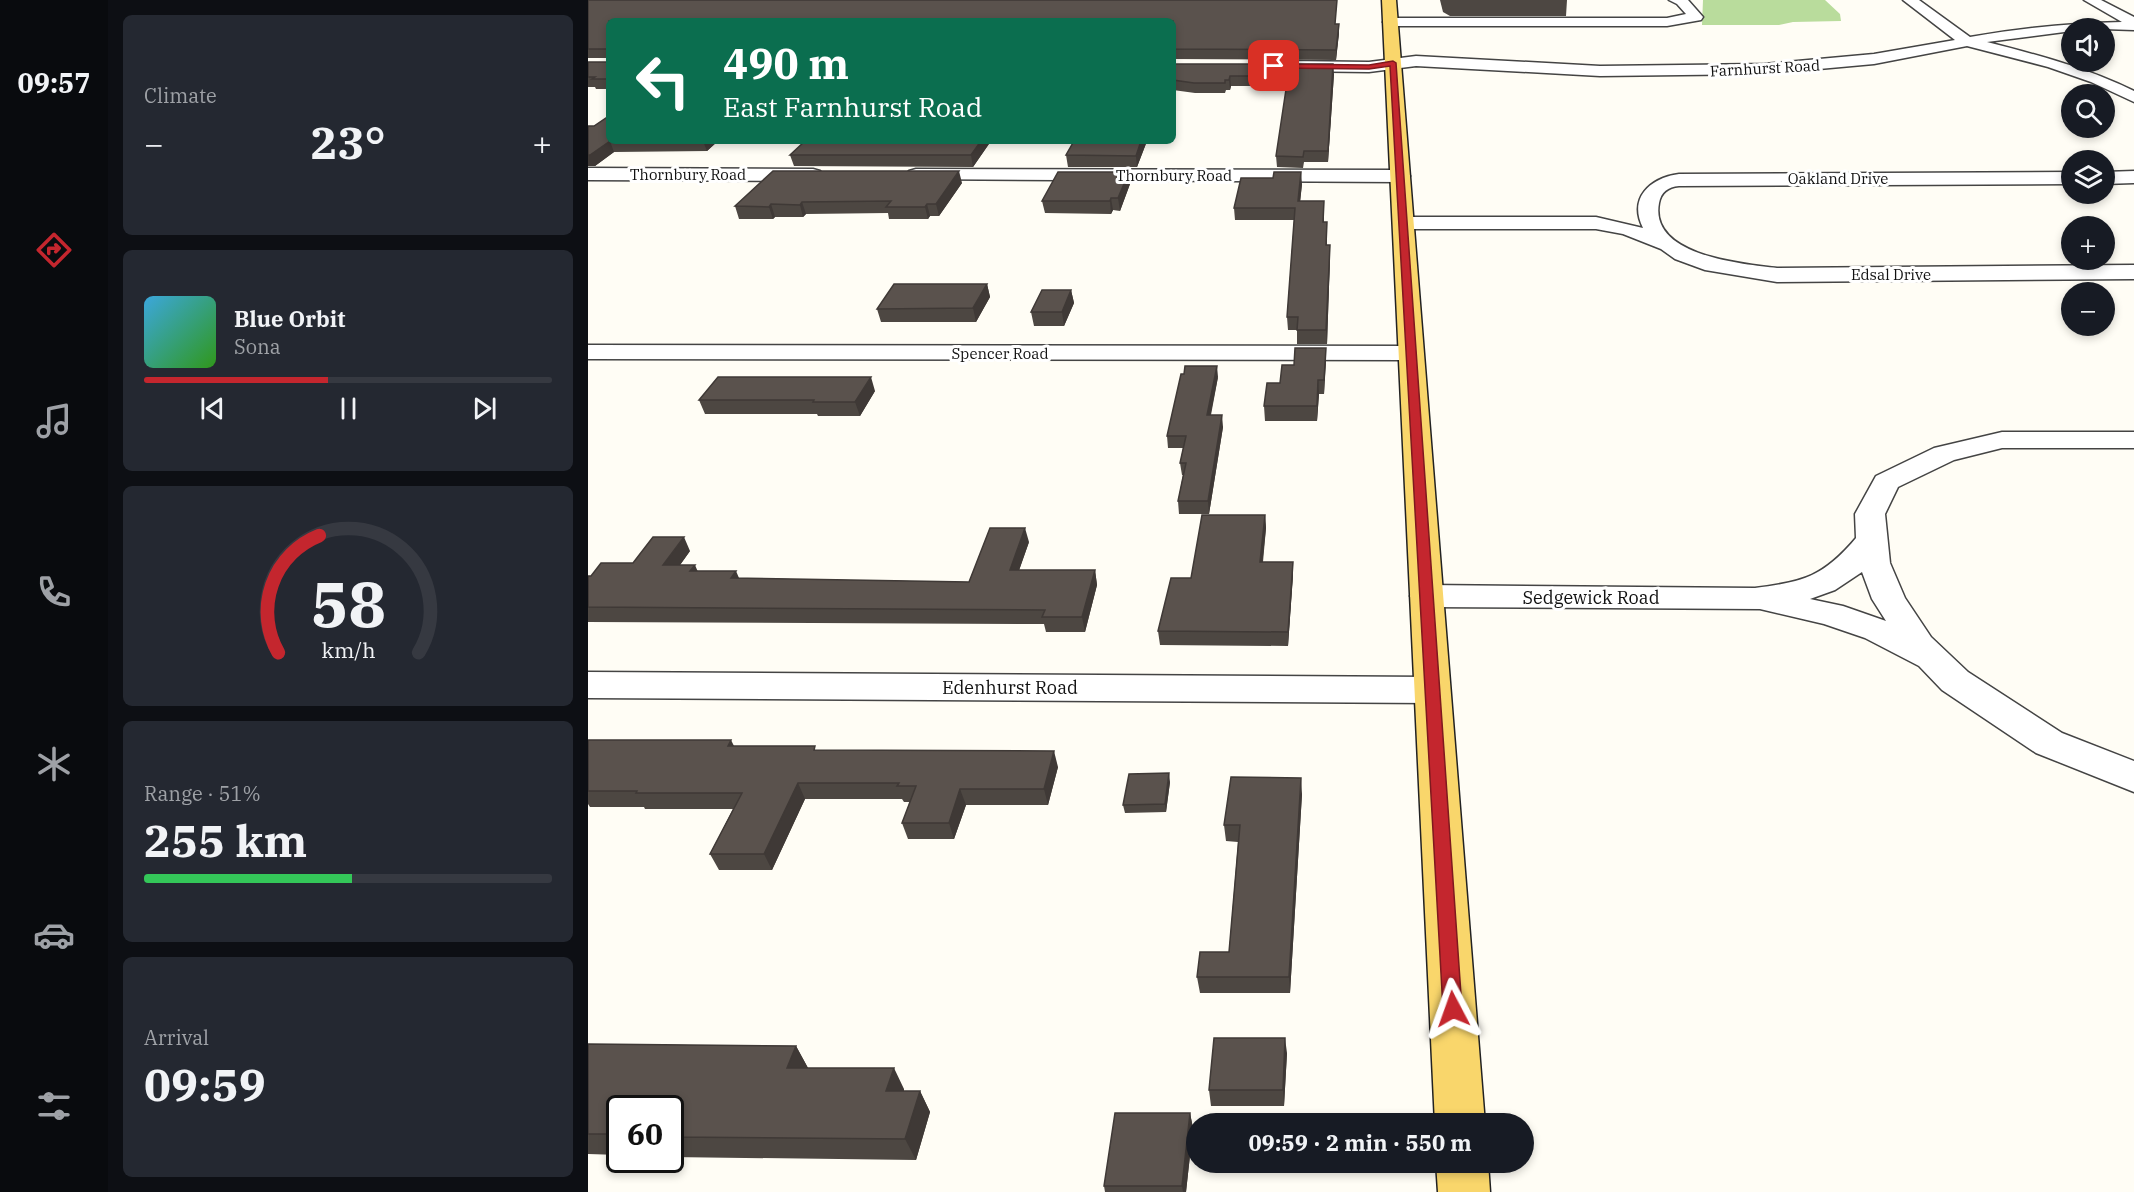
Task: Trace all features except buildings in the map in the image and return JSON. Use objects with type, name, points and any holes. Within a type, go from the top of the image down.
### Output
[{"type":"main road","points":[[1390,17],[1459,1113]]},
{"type":"main road","points":[[1463,1173],[1464,1192]]},
{"type":"street","points":[[1390,17],[1513,28],[1511,22],[1667,22],[1696,17],[1681,0],[1676,0]]},
{"type":"street","points":[[1910,0],[1968,42],[1993,51],[2053,64],[2097,79],[2132,95]]},
{"type":"street","points":[[2091,0],[2134,25]]},
{"type":"street","name":"Farnhurst Road","points":[[1274,66],[1369,67],[1416,61],[1600,71],[1764,69],[1874,59],[1968,42],[1988,36],[2051,29],[2134,25]]},
{"type":"street","name":"Thornbury Road","points":[[588,174],[826,175]]},
{"type":"street","name":"Thornbury Road","points":[[898,175],[1400,176]]},
{"type":"street","points":[[2115,178],[2134,177]]},
{"type":"street","name":"Oakland Drive","points":[[1647,207],[1652,194],[1662,184],[1698,178],[2061,178]]},
{"type":"street","points":[[1403,223],[1596,223],[1647,207],[1649,220],[1663,238]]},
{"type":"street","name":"Edsal Drive","points":[[1596,223],[1663,238],[1703,263],[1777,274],[2134,272]]},
{"type":"street","name":"Spencer Road","points":[[588,352],[1411,353]]},
{"type":"street","points":[[1945,671],[1919,645],[1889,599],[1874,563],[1870,514],[1886,482],[1944,454],[2002,440],[2134,440]]},
{"type":"street","points":[[1755,599],[1814,587],[1844,571],[1872,539]]},
{"type":"street","name":"Sedgewick Road","points":[[1427,596],[1755,599]]},
{"type":"street","points":[[1755,599],[1840,617],[1877,630],[1945,671],[2049,743],[2134,777]]},
{"type":"street","name":"Edenhurst Road","points":[[588,685],[1432,690]]},
{"type":"green space","points":[[1703,0],[1825,0],[1840,14],[1841,21],[1793,22],[1779,25],[1702,25]]},
{"type":"route","points":[[1274,66],[1369,67],[1393,63],[1453,1009]]}]
